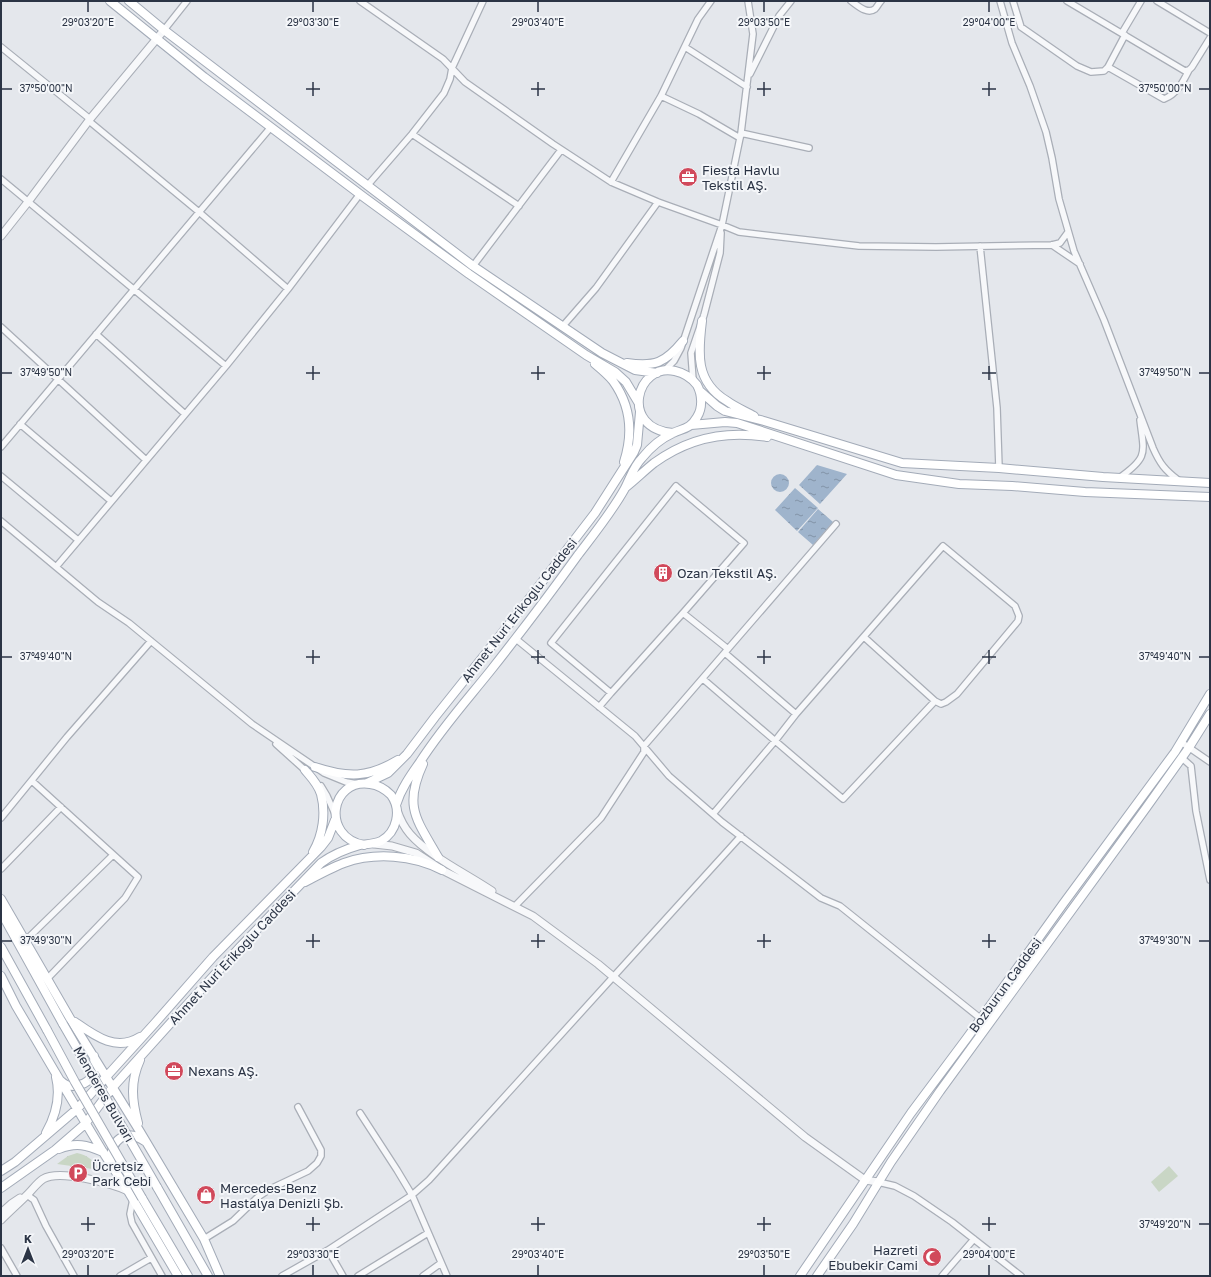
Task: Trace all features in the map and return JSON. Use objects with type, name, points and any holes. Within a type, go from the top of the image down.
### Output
[{"type":"main road","points":[[110,1],[204,77],[360,194],[469,274],[586,355],[615,372],[626,382],[638,402],[640,412],[645,421],[653,428],[663,432],[673,433],[683,430],[691,425],[698,416],[701,406],[701,396],[693,380],[682,372],[672,370],[660,372],[635,370],[615,360],[562,327],[473,266],[164,30],[129,1]]},
{"type":"main road","points":[[702,321],[699,354],[700,366],[703,375],[713,389],[726,401],[764,420]]},
{"type":"main road","points":[[615,360],[640,365],[657,363],[672,355],[683,341]]},
{"type":"main road","points":[[586,355],[613,381],[624,400],[628,414],[630,436],[621,472]]},
{"type":"main road","points":[[638,402],[640,392],[645,383],[652,376],[660,372]]},
{"type":"main road","points":[[699,390],[714,404],[725,411],[764,420],[902,463],[999,468],[1119,478],[1210,483]]},
{"type":"main road","name":"Ahmet Nuri Erikoğlu Caddesi","points":[[362,783],[373,781],[388,773],[398,765],[595,513],[630,460],[637,445],[640,412]]},
{"type":"main road","points":[[691,425],[720,422],[737,423],[782,439],[896,475],[959,484],[1012,486],[1085,492],[1200,496],[1210,498]]},
{"type":"main road","name":"Ahmet Nuri Erikoğlu Caddesi","points":[[396,808],[404,785],[434,740],[516,639],[603,522],[624,489],[633,469],[653,447],[673,433]]},
{"type":"main road","points":[[624,489],[666,455],[680,447],[713,436],[738,434],[782,439]]},
{"type":"main road","name":"Bozburun Caddesi","points":[[800,1276],[911,1113],[1020,966],[1062,904],[1175,752],[1210,694]]},
{"type":"main road","name":"Bozburun Caddesi","points":[[817,1276],[853,1224],[891,1162],[940,1091],[1190,747],[1210,714]]},
{"type":"main road","points":[[434,740],[418,774],[413,803],[414,813],[418,822],[438,857]]},
{"type":"main road","points":[[316,767],[337,774],[362,775],[377,771],[407,754]]},
{"type":"main road","points":[[305,770],[321,793],[323,809],[319,839],[307,862]]},
{"type":"main road","points":[[362,783],[375,784],[384,789],[391,796],[396,808],[394,828],[389,835],[373,844],[364,845],[345,837],[337,826],[335,816],[336,805],[345,791],[352,786],[362,783]]},
{"type":"main road","name":"Ahmet Nuri Erikoğlu Caddesi","points":[[1,1171],[15,1162],[77,1109],[213,957],[307,862],[328,838],[335,816]]},
{"type":"main road","name":"Ahmet Nuri Erikoğlu Caddesi","points":[[55,1150],[85,1124],[113,1087],[241,946],[321,863],[328,858],[349,849],[364,845]]},
{"type":"main road","points":[[298,886],[339,865],[365,858],[385,857],[411,859],[426,863],[442,870]]},
{"type":"main road","points":[[1,899],[71,1020],[107,1076],[204,1239],[220,1274]]},
{"type":"main road","name":"Menderes Bulvarı","points":[[1,912],[63,1024],[208,1276]]},
{"type":"main road","name":"Menderes Bulvarı","points":[[1,947],[75,1082],[188,1276]]},
{"type":"main road","points":[[1,976],[16,1006],[85,1124],[133,1199],[178,1276]]},
{"type":"main road","points":[[71,1020],[93,1035],[109,1042],[128,1042],[144,1034]]},
{"type":"main road","points":[[55,1072],[62,1082],[69,1086],[86,1084],[92,1077],[94,1055]]},
{"type":"main road","points":[[139,1130],[132,1097],[132,1088],[134,1074],[142,1056]]},
{"type":"main road","points":[[44,1137],[53,1120],[56,1108],[58,1084],[55,1072]]},
{"type":"main road","points":[[111,1164],[112,1150],[118,1140],[124,1137],[132,1136],[139,1137],[147,1143]]},
{"type":"main road","points":[[1,1188],[55,1150],[66,1146],[77,1144],[86,1145],[102,1152]]},
{"type":"street","points":[[1,236],[89,120],[187,1]]},
{"type":"street","points":[[360,1],[443,59],[465,82],[561,150],[611,182],[658,202],[738,232],[859,246],[936,247],[1052,245],[1060,242],[1068,232]]},
{"type":"street","points":[[367,186],[412,134],[444,93],[450,79],[452,68],[483,1]]},
{"type":"street","points":[[611,182],[661,96],[698,19],[711,1]]},
{"type":"street","points":[[748,77],[779,16],[791,1]]},
{"type":"street","points":[[851,1],[861,9],[870,11],[875,9],[881,1]]},
{"type":"street","points":[[1000,1],[1012,43],[1030,86],[1046,132],[1059,199],[1068,232],[1160,463],[1166,472],[1180,482]]},
{"type":"street","points":[[1013,1],[1021,27],[1077,66],[1086,70],[1098,72],[1104,71],[1108,67],[1123,34],[1141,1]]},
{"type":"street","points":[[1067,1],[1185,71],[1189,70]]},
{"type":"street","points":[[1158,1],[1210,32]]},
{"type":"street","points":[[660,372],[677,358],[722,225],[741,135],[753,34],[747,2]]},
{"type":"street","points":[[1108,67],[1164,99],[1181,86],[1189,70],[1210,38]]},
{"type":"street","points":[[1,47],[288,288]]},
{"type":"street","points":[[685,47],[747,87]]},
{"type":"street","points":[[661,96],[741,135],[809,148]]},
{"type":"street","points":[[1,447],[271,127]]},
{"type":"street","points":[[412,134],[519,206]]},
{"type":"street","points":[[473,266],[561,150]]},
{"type":"street","points":[[1,179],[226,366]]},
{"type":"street","points":[[56,567],[226,366],[360,194]]},
{"type":"street","points":[[562,327],[596,288],[658,202]]},
{"type":"street","points":[[693,380],[691,353],[702,321],[720,253],[722,225]]},
{"type":"street","points":[[1052,245],[1080,264]]},
{"type":"street","points":[[980,246],[997,408],[999,468]]},
{"type":"street","points":[[1,327],[57,380],[146,460]]},
{"type":"street","points":[[96,334],[185,414]]},
{"type":"street","points":[[1119,478],[1131,470],[1143,456],[1144,448],[1139,411]]},
{"type":"street","points":[[20,424],[111,501]]},
{"type":"street","points":[[1,476],[78,540]]},
{"type":"street","points":[[599,707],[744,543],[676,486],[551,643],[611,693]]},
{"type":"street","points":[[1,521],[98,602],[129,623],[267,735],[328,775],[352,783],[362,783]]},
{"type":"street","points":[[515,906],[601,818],[644,752],[644,746],[836,524]]},
{"type":"street","points":[[713,814],[796,714],[943,546],[1015,606],[1019,616],[1018,621],[957,694],[941,704],[935,701],[864,637]]},
{"type":"street","points":[[683,613],[796,714]]},
{"type":"street","points":[[516,639],[635,736],[669,776],[713,814],[821,898],[840,906],[980,1018]]},
{"type":"street","points":[[1,818],[67,737],[151,641]]},
{"type":"street","points":[[702,679],[842,799],[935,701]]},
{"type":"street","points":[[267,735],[322,787],[335,816]]},
{"type":"street","points":[[1181,742],[1210,762]]},
{"type":"street","points":[[1182,758],[1191,766],[1196,811],[1210,880]]},
{"type":"street","points":[[32,780],[138,877],[125,898],[48,978]]},
{"type":"street","points":[[1,869],[61,807]]},
{"type":"street","points":[[396,808],[402,823],[412,836],[438,857],[515,906]]},
{"type":"street","points":[[282,1276],[328,1250],[412,1195],[429,1180],[741,836]]},
{"type":"street","points":[[373,844],[392,846],[416,853],[442,870],[533,916],[614,977],[804,1137],[865,1180],[896,1186],[914,1196],[1022,1276]]},
{"type":"street","points":[[25,941],[113,855]]},
{"type":"street","points":[[204,1239],[233,1221],[258,1197],[286,1181],[308,1172],[317,1163],[321,1156],[321,1150],[298,1106]]},
{"type":"street","points":[[360,1113],[412,1195],[447,1276]]},
{"type":"street","points":[[1,1220],[43,1179],[55,1176],[107,1182],[128,1191]]},
{"type":"street","points":[[1,1214],[13,1202],[27,1195]]},
{"type":"street","points":[[27,1195],[34,1200],[46,1226],[74,1276]]},
{"type":"street","points":[[133,1199],[130,1214],[132,1223],[162,1276]]},
{"type":"street","points":[[358,1276],[428,1233]]},
{"type":"street","points":[[942,1276],[974,1239]]},
{"type":"street","points":[[1,1248],[17,1276]]},
{"type":"street","points":[[328,1250],[343,1276]]},
{"type":"street","points":[[120,1276],[151,1258]]},
{"type":"street","points":[[423,1276],[441,1262]]},
{"type":"green space","points":[[77,1153],[90,1159],[100,1170],[57,1164],[68,1156]]},
{"type":"green space","points":[[1169,1166],[1178,1176],[1159,1192],[1151,1182]]},
{"type":"water","points":[[817,465],[847,474],[820,504],[799,485]]},
{"type":"water","points":[[776,474],[784,474],[789,479],[787,490],[784,492],[776,492],[771,487],[771,479]]},
{"type":"water","points":[[795,488],[818,508],[797,531],[775,510]]},
{"type":"water","points":[[818,509],[833,522],[813,545],[798,532]]},
{"type":"place","name":"Fiesta Havlu Tekstil AŞ.","points":[[688,177]]},
{"type":"place","name":"Ozan Tekstil AŞ.","points":[[663,573]]},
{"type":"place","name":"Nexans AŞ.","points":[[174,1071]]},
{"type":"place","name":"Ücretsiz Park Cebi","points":[[78,1173]]},
{"type":"place","name":"Mercedes-Benz Hastalya Denizli Şb.","points":[[206,1195]]},
{"type":"place","name":"Hazreti Ebubekir Cami","points":[[932,1257]]}]
